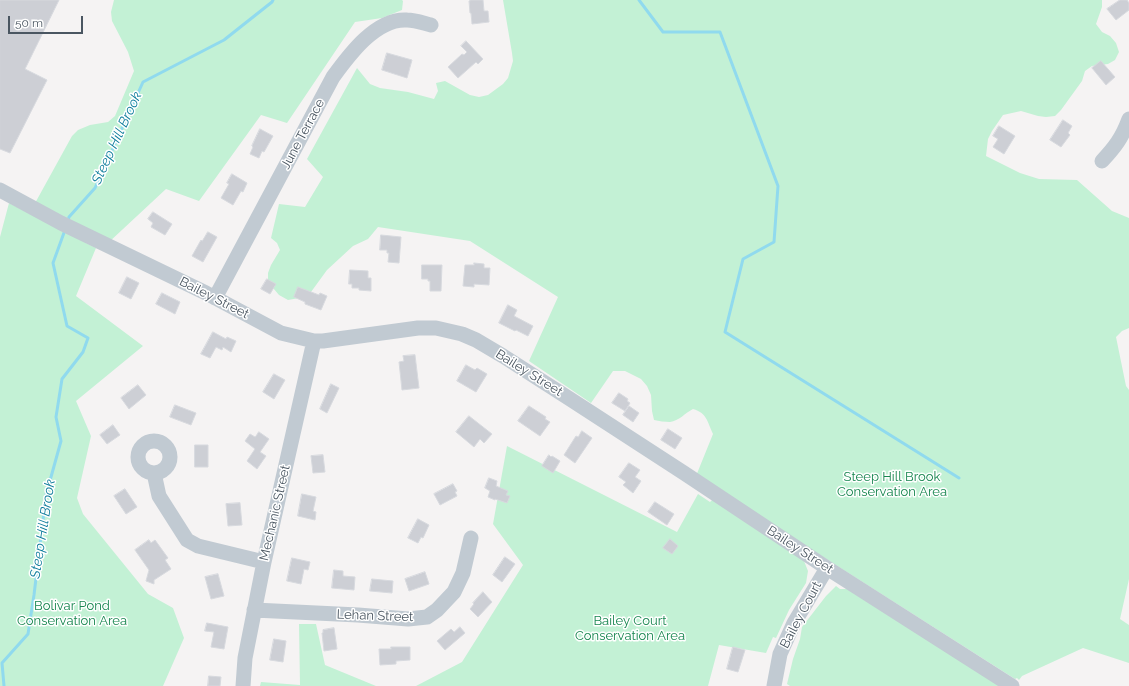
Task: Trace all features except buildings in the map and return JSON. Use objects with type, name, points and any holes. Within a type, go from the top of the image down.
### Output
[{"type":"street","name":"June Terrace","points":[[215,298],[333,77],[348,57],[374,31],[394,21],[407,20],[431,25]]},
{"type":"street","points":[[1102,161],[1124,133],[1129,119]]},
{"type":"street","name":"Bailey Street","points":[[0,190],[65,225],[206,293],[282,333],[314,341],[418,328],[436,328],[462,334],[476,340],[684,472],[827,568],[1012,686]]},
{"type":"street","name":"Mechanic Street","points":[[243,686],[254,610],[314,341]]},
{"type":"street","points":[[154,473],[159,496],[187,540],[198,546],[264,562]]},
{"type":"street","name":"Lehan Street","points":[[254,610],[408,619],[427,617],[438,610],[454,592],[463,573],[470,538]]},
{"type":"street","name":"Bailey Court","points":[[774,686],[780,654],[788,635],[827,568]]},
{"type":"green space","points":[[114,0],[403,1],[402,10],[382,18],[355,22],[287,123],[261,115],[199,201],[166,189],[108,243],[34,205],[72,136],[78,130],[90,125],[108,122],[115,116],[134,71],[128,52],[112,21],[111,12]]},
{"type":"green space","name":"Steep Hill Brook Conservation Area","points":[[503,0],[1102,0],[1102,7],[1096,24],[1102,32],[1110,36],[1116,43],[1119,52],[1115,60],[1108,64],[1092,66],[1085,71],[1082,81],[1055,116],[1038,116],[1021,111],[1003,115],[988,139],[986,156],[1020,173],[1039,179],[1077,180],[1112,211],[1129,218],[1129,328],[1122,331],[1116,337],[1126,386],[1129,390],[1129,579],[1120,619],[1129,625],[1129,663],[1083,648],[1022,676],[1019,680],[1017,678],[1015,679],[696,476],[713,434],[704,415],[693,409],[679,419],[670,422],[654,420],[651,395],[647,386],[641,379],[625,371],[613,371],[591,403],[529,361],[558,297],[470,241],[378,227],[368,239],[353,246],[327,270],[311,292],[305,297],[288,300],[279,295],[268,282],[268,273],[280,250],[277,243],[271,238],[279,204],[305,207],[323,177],[307,159],[357,68],[370,84],[380,88],[408,92],[434,99],[438,91],[436,83],[445,81],[470,95],[479,97],[488,95],[503,84],[508,78],[513,61]]},
{"type":"green space","name":"Bolivar Pond Conservation Area","points":[[9,203],[96,248],[76,296],[143,346],[76,401],[91,436],[77,498],[83,514],[148,594],[173,608],[184,638],[163,686],[0,686],[0,237]]},
{"type":"green space","name":"Bailey Court Conservation Area","points":[[507,446],[677,532],[698,494],[710,502],[713,499],[804,561],[808,571],[806,583],[789,610],[776,638],[773,637],[766,653],[719,645],[708,686],[416,686],[462,662],[523,565],[493,524]]},
{"type":"green space","points":[[836,586],[840,589],[847,589],[1000,686],[790,686],[787,684],[802,627],[826,596]]},
{"type":"green space","points":[[299,624],[316,624],[325,665],[376,686],[260,686],[261,682],[300,685]]},
{"type":"waterway","name":"Steep Hill Brook","points":[[68,221],[69,217],[95,188],[143,82],[224,40],[273,0]]},
{"type":"waterway","points":[[639,0],[663,32],[720,32],[778,186],[774,242],[743,259],[725,332],[959,478]]},
{"type":"waterway","name":"Steep Hill Brook","points":[[4,686],[2,663],[28,634],[46,495],[61,441],[56,417],[62,379],[83,352],[88,338],[67,326],[53,263],[65,230]]}]
